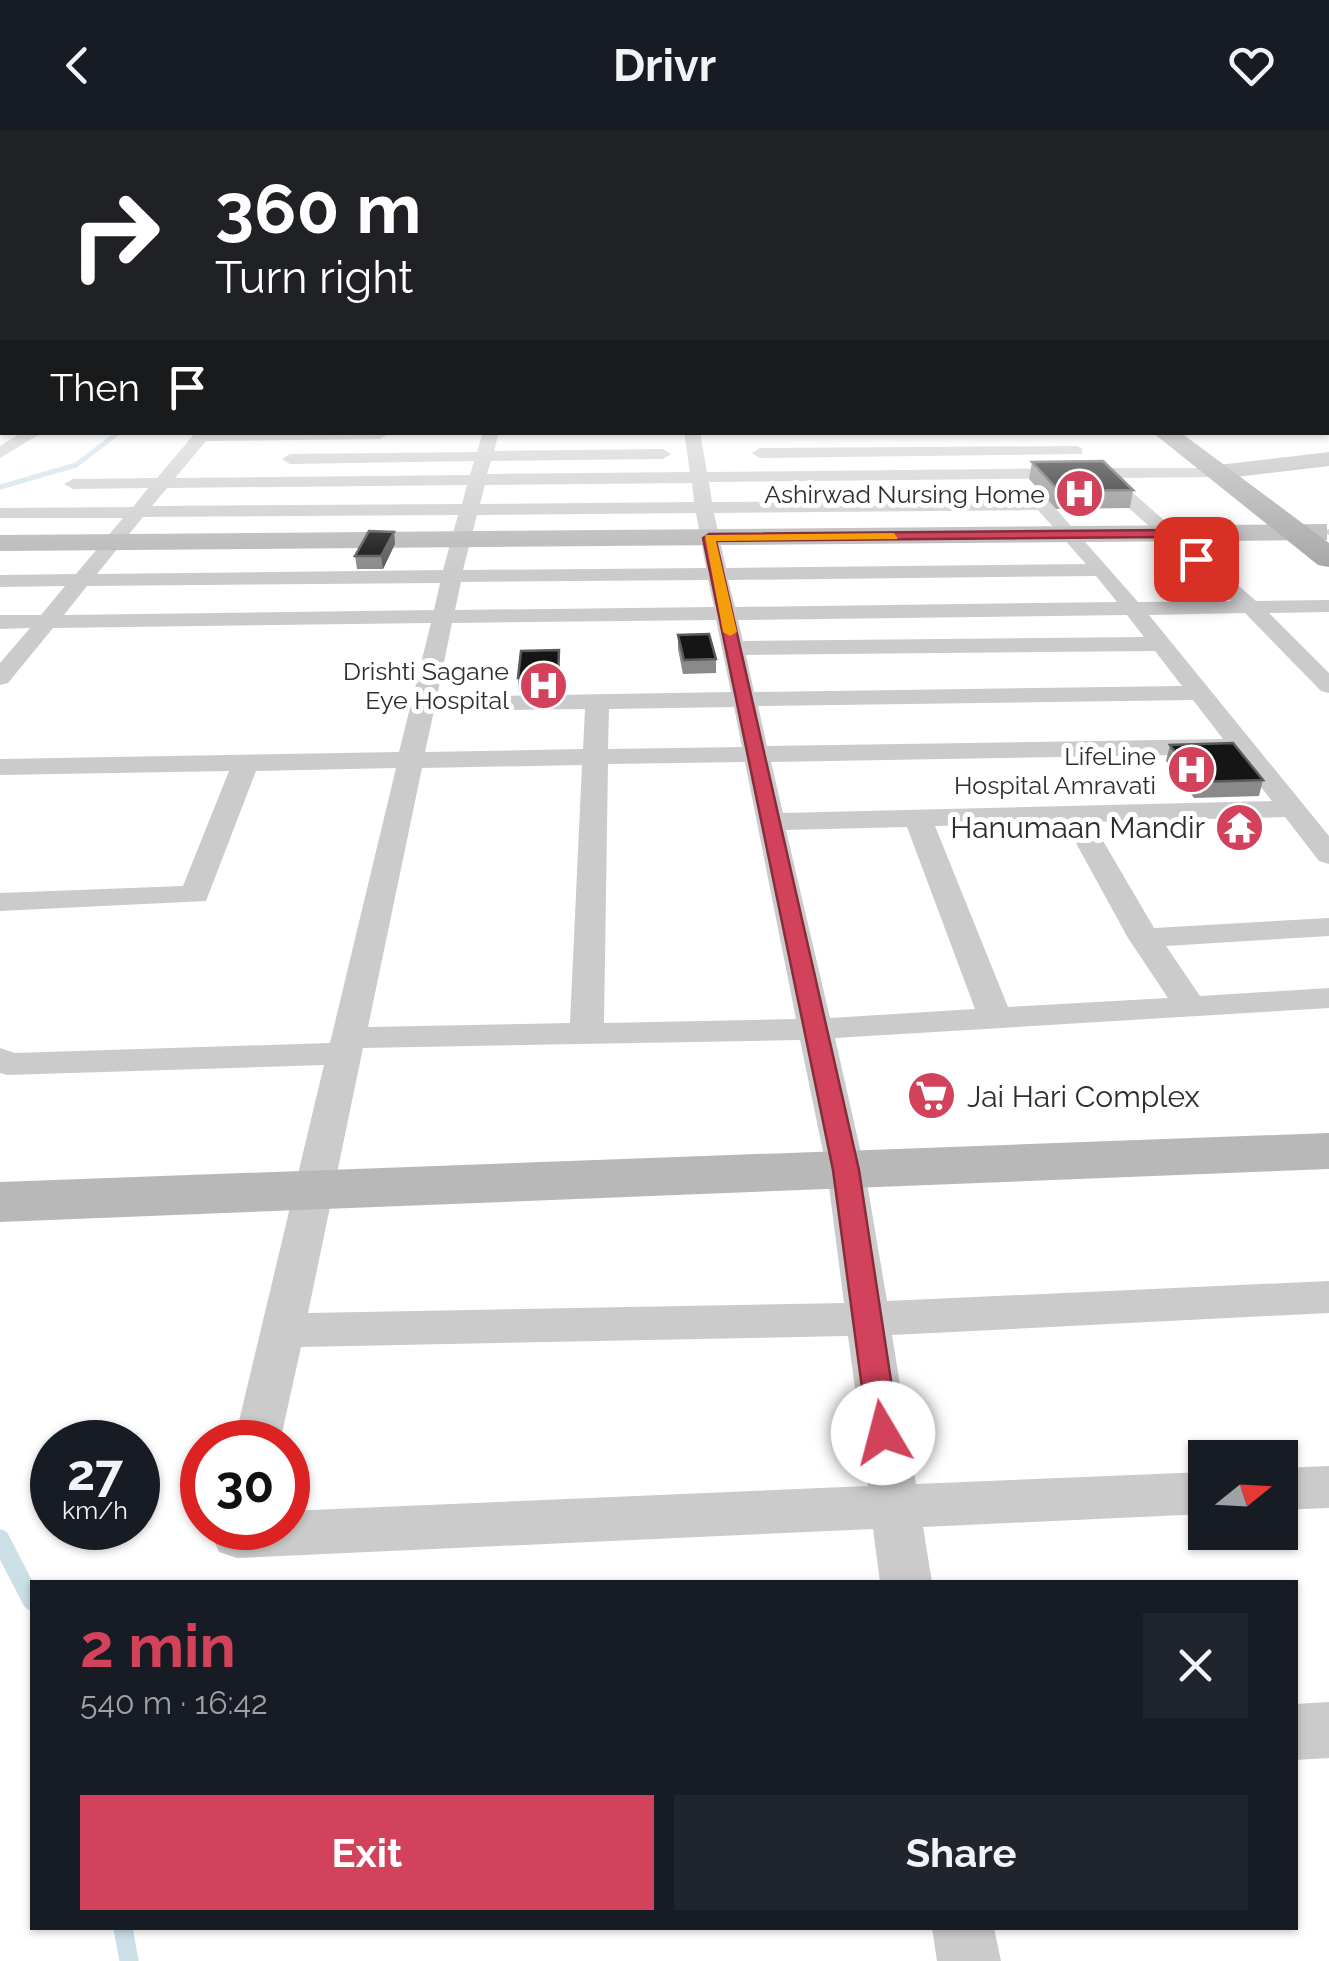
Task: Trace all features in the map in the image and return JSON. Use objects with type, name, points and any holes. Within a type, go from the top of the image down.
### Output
[{"type":"main road","points":[[1169,435],[1323,538]]},
{"type":"main road","points":[[1193,435],[1237,477]]},
{"type":"street","points":[[0,453],[30,435]]},
{"type":"street","points":[[4,667],[160,484],[170,461],[204,435]]},
{"type":"street","points":[[262,1420],[478,470],[509,435]]},
{"type":"street","points":[[847,435],[872,477]]},
{"type":"street","points":[[912,435],[925,452]]},
{"type":"street","points":[[981,435],[1102,570],[1329,855]]},
{"type":"street","points":[[1059,435],[1253,609],[1329,686]]},
{"type":"street","points":[[749,453],[1076,451]]},
{"type":"street","points":[[274,459],[702,477],[1237,477],[1329,471]]},
{"type":"street","points":[[1237,477],[1329,459]]},
{"type":"street","points":[[170,461],[198,460]]},
{"type":"street","points":[[0,543],[111,542],[478,470]]},
{"type":"street","points":[[73,484],[160,484],[478,470],[702,477],[1042,505]]},
{"type":"street","points":[[0,513],[136,512],[478,470],[702,477],[1068,536],[1323,538]]},
{"type":"street","points":[[702,477],[717,575],[846,1170],[906,1580]]},
{"type":"street","points":[[0,581],[451,580],[1102,570]]},
{"type":"street","points":[[0,622],[1135,612],[1329,606]]},
{"type":"street","points":[[733,648],[1160,644]]},
{"type":"street","points":[[422,704],[1200,693]]},
{"type":"street","points":[[587,1033],[597,703]]},
{"type":"street","points":[[0,767],[1242,746]]},
{"type":"street","points":[[0,902],[195,896],[246,762]]},
{"type":"street","points":[[771,822],[1293,809]]},
{"type":"street","points":[[1074,815],[1144,938],[1191,1007]]},
{"type":"street","points":[[918,819],[995,1017]]},
{"type":"street","points":[[1144,938],[1329,927]]},
{"type":"street","points":[[0,1059],[7,1064],[587,1033],[814,1028],[1329,998]]},
{"type":"street","points":[[0,1202],[1329,1151]]},
{"type":"street","points":[[282,1330],[867,1319],[1329,1297]]},
{"type":"street","points":[[1298,1489],[1329,1487]]},
{"type":"street","points":[[310,1533],[1188,1494]]},
{"type":"street","points":[[1298,1732],[1329,1730]]},
{"type":"street","points":[[963,1930],[969,1961]]},
{"type":"building","points":[[1103,461],[1133,490],[1059,491],[1032,462]]},
{"type":"building","points":[[369,531],[394,532],[381,556],[355,556]]},
{"type":"building","points":[[709,634],[716,659],[684,660],[678,635]]},
{"type":"building","points":[[559,650],[558,677],[518,678],[521,651]]},
{"type":"building","points":[[1233,743],[1263,780],[1198,782],[1170,745]]},
{"type":"waterway","points":[[0,487],[76,465],[115,435]]},
{"type":"waterway","points":[[0,1539],[30,1597]]},
{"type":"waterway","points":[[123,1930],[129,1961]]},
{"type":"slow traffic","points":[[730,632],[709,538],[894,536]]},
{"type":"place","name":"Ashirwad Nursing Home","points":[[1080,494]]},
{"type":"place","name":"Drishti Sagane Eye Hospital","points":[[544,685]]},
{"type":"place","name":"LifeLine Hospital Amravati","points":[[1191,770]]},
{"type":"place","name":"Hanumaan Mandir","points":[[1240,827]]},
{"type":"place","name":"Jai Hari Complex","points":[[932,1096]]},
{"type":"route","points":[[883,1433],[846,1170],[709,538],[1167,534],[1196,559]]}]
